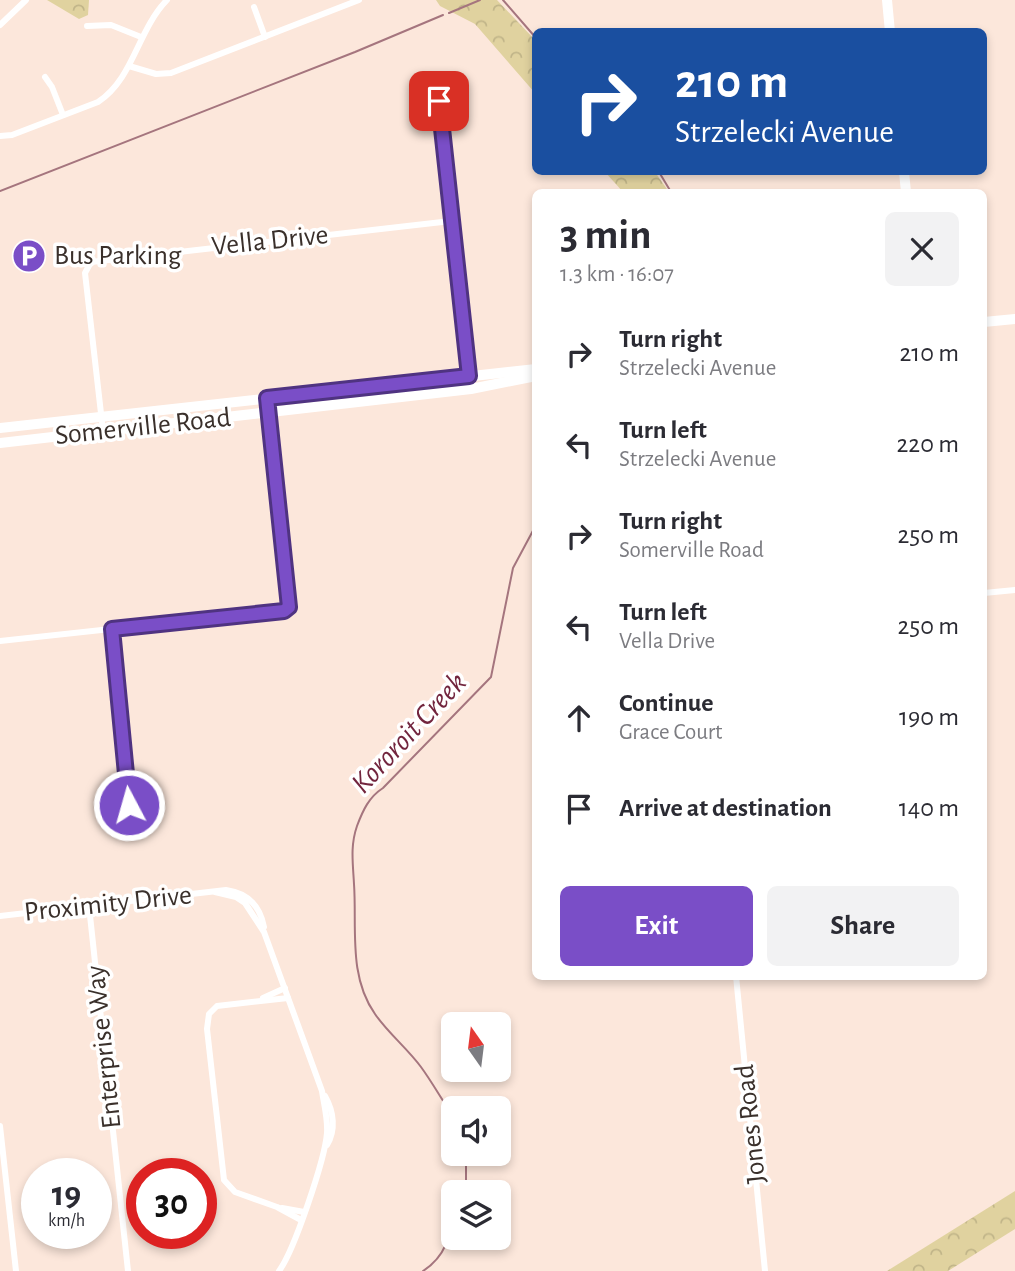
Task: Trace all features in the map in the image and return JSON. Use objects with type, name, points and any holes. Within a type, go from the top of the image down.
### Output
[{"type":"main road","points":[[887,0],[890,28]]},
{"type":"main road","points":[[987,322],[1015,319]]},
{"type":"main road","name":"Somerville Road","points":[[0,428],[532,369]]},
{"type":"main road","name":"Somerville Road","points":[[0,443],[471,389],[532,377]]},
{"type":"street","points":[[0,25],[26,0]]},
{"type":"street","points":[[0,136],[7,137],[63,116],[110,94],[122,79],[152,18],[167,0]]},
{"type":"street","points":[[129,66],[156,74],[171,73],[359,0]]},
{"type":"street","points":[[254,7],[265,37]]},
{"type":"street","points":[[87,26],[111,25],[141,37]]},
{"type":"street","points":[[45,77],[52,87],[63,116]]},
{"type":"street","points":[[439,101],[471,389]]},
{"type":"street","name":"Vella Drive","points":[[103,431],[85,273],[91,262],[451,221]]},
{"type":"street","points":[[0,641],[284,611],[289,607],[267,398]]},
{"type":"street","points":[[987,593],[1015,590]]},
{"type":"street","points":[[112,629],[129,805]]},
{"type":"street","name":"Proximity Drive","points":[[0,916],[215,892],[236,897],[245,903],[264,932],[322,1091],[328,1122],[326,1147],[285,1264],[279,1271]]},
{"type":"street","name":"Enterprise Way","points":[[89,906],[128,1271]]},
{"type":"street","name":"Jones Road","points":[[736,980],[765,1271]]},
{"type":"street","points":[[262,999],[285,988]]},
{"type":"street","points":[[288,998],[217,1006],[209,1014],[207,1029],[224,1180],[234,1192],[277,1207],[304,1212]]},
{"type":"street","points":[[0,1126],[16,1271]]},
{"type":"street","points":[[277,1207],[301,1220]]},
{"type":"green space","points":[[47,0],[89,0],[88,15],[79,19]]},
{"type":"green space","points":[[436,0],[497,0],[532,37],[532,90],[475,24],[440,6]]},
{"type":"green space","points":[[608,175],[657,175],[667,189],[620,189]]},
{"type":"green space","points":[[1015,1191],[1015,1229],[948,1271],[887,1271]]},
{"type":"waterway","points":[[449,13],[480,0]]},
{"type":"waterway","name":"Kororoit Creek","points":[[503,0],[532,33]]},
{"type":"waterway","points":[[0,191],[443,15]]},
{"type":"waterway","name":"Kororoit Creek","points":[[661,175],[669,189]]},
{"type":"waterway","name":"Kororoit Creek","points":[[441,1098],[421,1067],[386,1028],[366,999],[357,968],[353,841],[359,820],[370,800],[491,677],[513,568],[532,532]]},
{"type":"waterway","name":"Kororoit Creek","points":[[466,1166],[466,1180]]},
{"type":"waterway","name":"Kororoit Creek","points":[[423,1271],[443,1250]]},
{"type":"place","name":"Bus Parking","points":[[29,256]]},
{"type":"route","points":[[129,805],[112,629],[284,611],[289,607],[267,398],[469,376],[439,101]]}]
